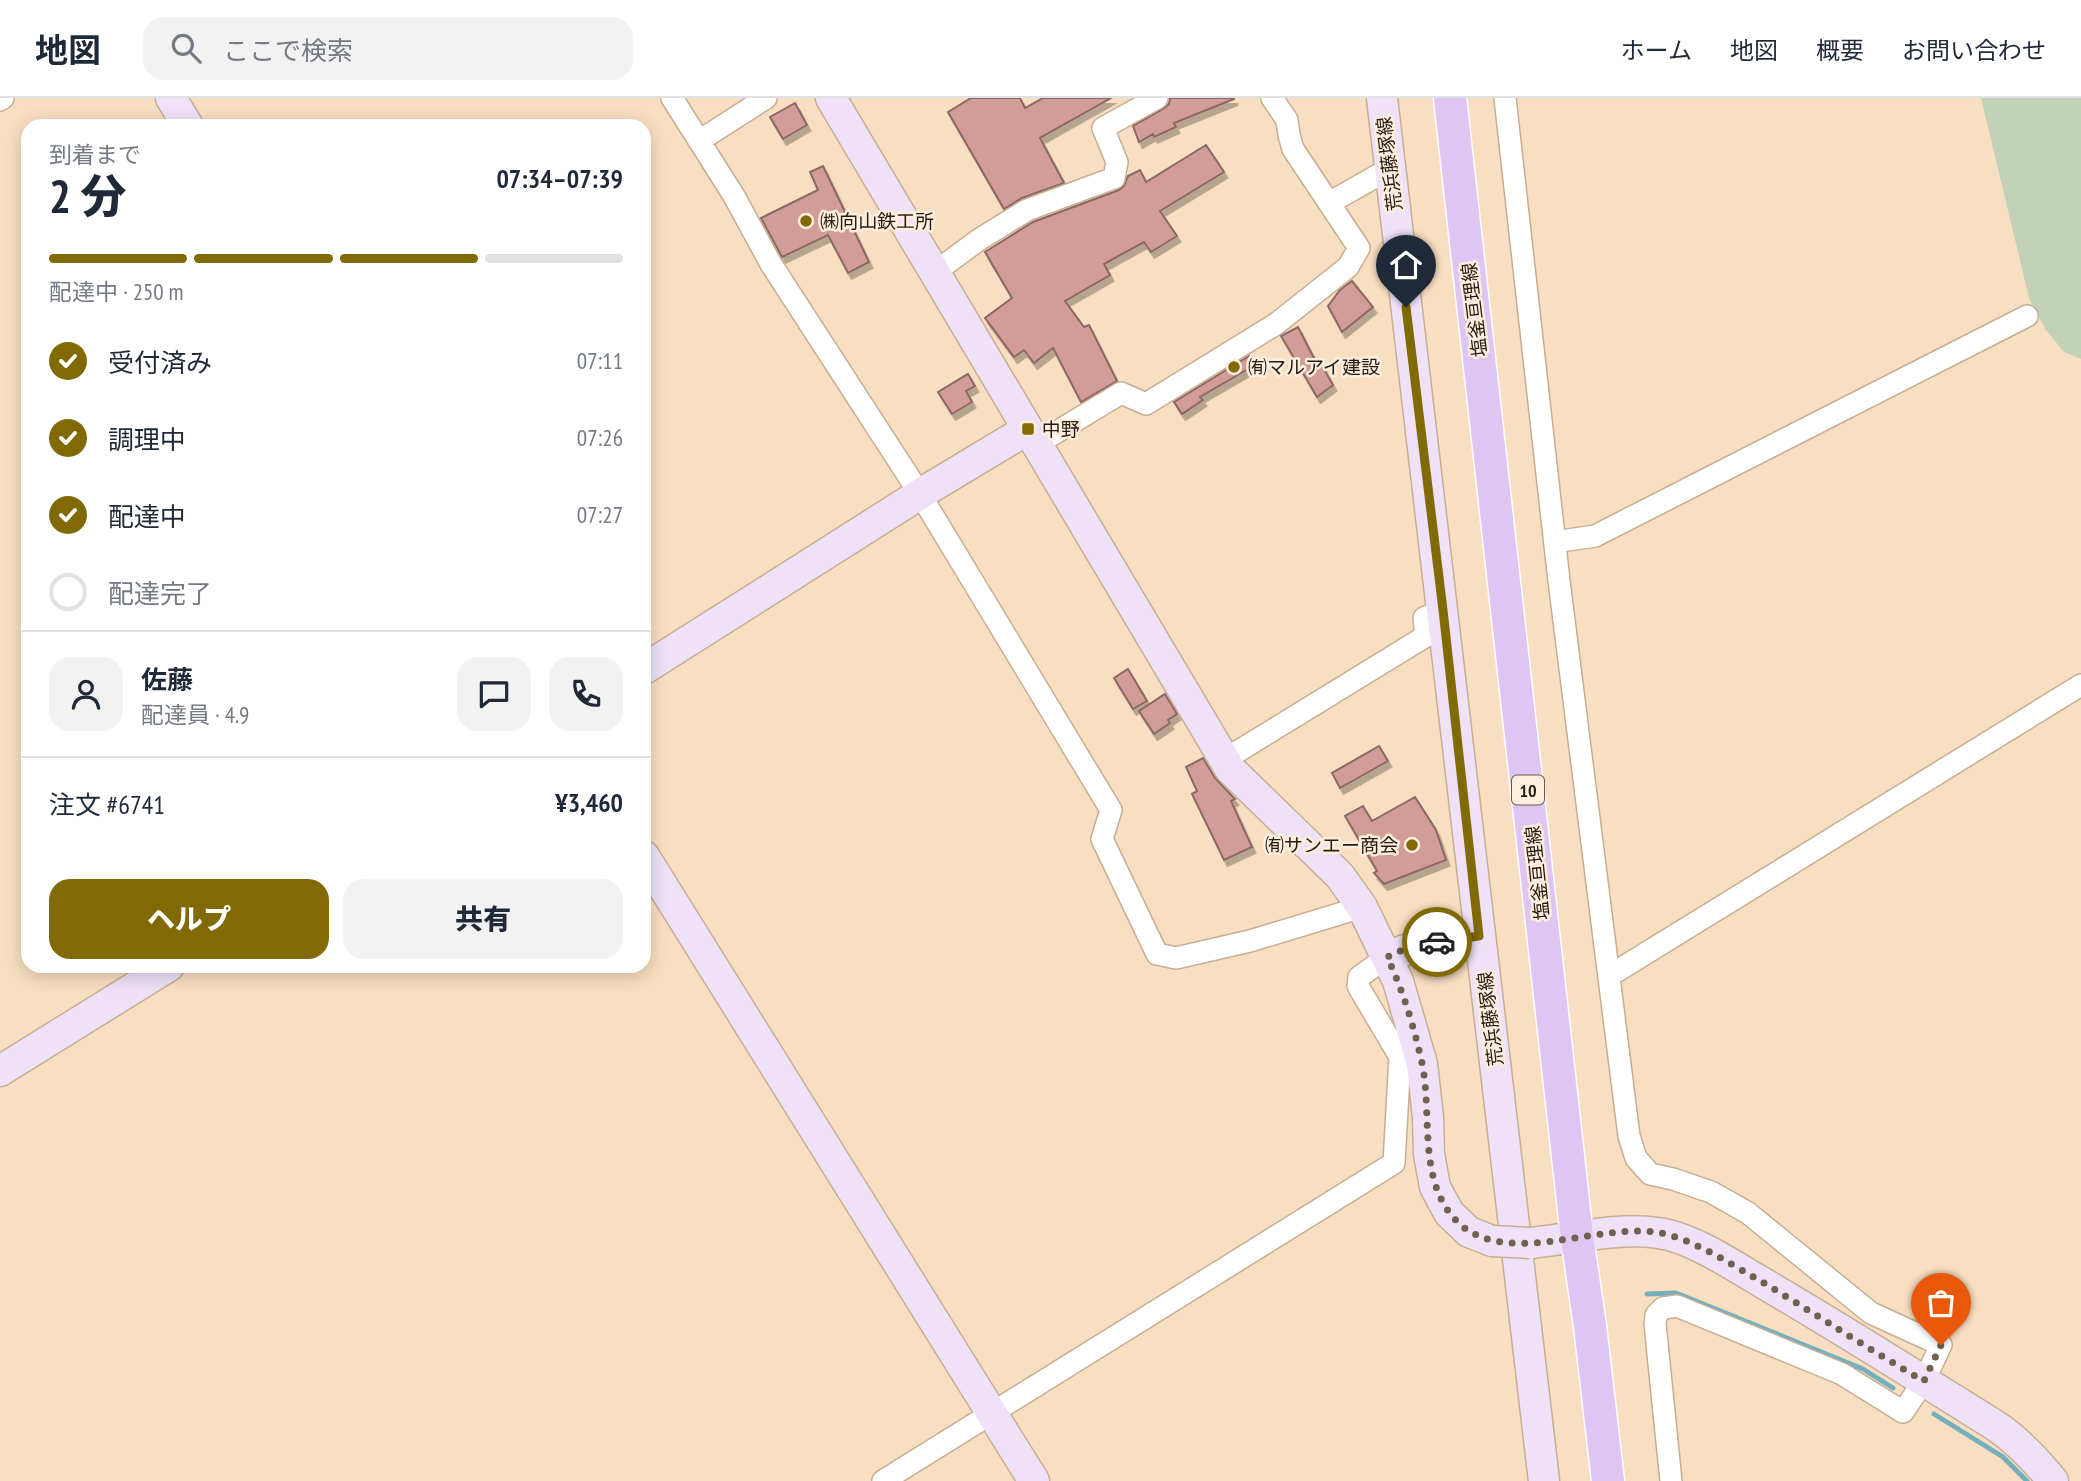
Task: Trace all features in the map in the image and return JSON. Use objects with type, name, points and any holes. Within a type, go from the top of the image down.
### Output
[{"type":"main road","name":"塩釜亘理線","points":[[1450,98],[1577,1237],[1608,1481]]},
{"type":"street","points":[[171,98],[184,119]]},
{"type":"street","points":[[672,98],[734,196],[771,264],[920,494],[1111,810],[1102,839],[1157,954],[1176,958],[1250,941],[1362,907]]},
{"type":"street","points":[[699,141],[766,98]]},
{"type":"street","points":[[831,98],[1224,760],[1230,769],[1340,876],[1362,907],[1398,981],[1422,1064],[1429,1154],[1435,1187],[1449,1213],[1469,1233],[1492,1241],[1530,1243],[1634,1231],[1660,1233],[1683,1240],[1730,1263],[1808,1309],[2012,1437],[2053,1481]]},
{"type":"street","points":[[935,272],[980,239],[1027,210],[1114,178],[1117,162],[1103,128],[1157,98]]},
{"type":"street","points":[[651,665],[920,494],[1121,393],[1146,404],[1276,324],[1348,267],[1359,248],[1293,149],[1287,120],[1272,98]]},
{"type":"street","name":"荒浜藤塚線","points":[[1382,98],[1544,1481]]},
{"type":"street","points":[[1504,98],[1609,976],[1629,1136],[1636,1158],[1650,1174],[1711,1192],[1748,1213],[1871,1312],[1941,1345],[1924,1381],[1903,1412],[1842,1374],[1677,1306],[1663,1308],[1656,1315],[1655,1324],[1671,1481]]},
{"type":"street","points":[[1329,203],[1389,169]]},
{"type":"street","points":[[1555,542],[1595,536],[2026,316]]},
{"type":"street","points":[[1224,760],[1426,635],[1424,618],[1443,610]]},
{"type":"street","points":[[1609,976],[2081,685]]},
{"type":"street","points":[[651,867],[1034,1481]]},
{"type":"street","points":[[883,1481],[1394,1163],[1400,1057],[1358,986],[1359,977],[1400,951],[1430,943],[1479,936]]},
{"type":"street","points":[[0,1071],[158,973]]},
{"type":"green space","points":[[1981,98],[2081,98],[2081,359],[2064,352],[2045,329],[2029,298]]},
{"type":"building","points":[[971,98],[1020,98],[1025,108],[1043,98],[1111,98],[1040,138],[1064,183],[1022,198],[1004,209],[948,112]]},
{"type":"building","points":[[1170,98],[1234,99],[1174,123],[1176,127],[1154,137],[1153,134],[1139,142],[1133,126],[1163,109],[1169,104]]},
{"type":"building","points":[[795,103],[807,125],[783,139],[770,117]]},
{"type":"building","points":[[1206,145],[1224,172],[1160,211],[1177,236],[1151,252],[1144,242],[1104,264],[1110,275],[1065,301],[1084,327],[1089,325],[1117,381],[1081,402],[1053,348],[1034,363],[1024,350],[1014,357],[985,318],[1012,298],[985,252],[1033,222],[1119,190],[1128,176],[1140,170],[1146,182]]},
{"type":"building","name":"㈱向山鉄工所","points":[[823,166],[869,262],[848,273],[828,235],[782,257],[761,218],[818,190],[810,172]]},
{"type":"building","points":[[1352,281],[1373,307],[1342,332],[1328,306],[1340,290]]},
{"type":"building","points":[[1298,327],[1317,364],[1320,362],[1333,385],[1317,397],[1281,336]]},
{"type":"building","points":[[1249,356],[1255,365],[1200,397],[1203,400],[1182,414],[1174,402]]},
{"type":"building","points":[[968,374],[975,386],[966,391],[972,402],[952,414],[938,392]]},
{"type":"building","points":[[1128,669],[1147,701],[1133,709],[1114,678]]},
{"type":"building","points":[[1165,694],[1177,714],[1168,720],[1170,723],[1154,734],[1139,711]]},
{"type":"building","points":[[1379,746],[1388,761],[1340,788],[1332,773]]},
{"type":"building","points":[[1203,758],[1215,778],[1235,799],[1231,801],[1252,847],[1224,860],[1192,794],[1197,791],[1186,767]]},
{"type":"building","name":"㈲サンエー商会","points":[[1415,797],[1436,830],[1446,860],[1384,884],[1374,873],[1377,871],[1345,816],[1363,806],[1372,821]]},
{"type":"waterway","points":[[1647,1294],[1676,1293],[1863,1369],[1893,1388]]},
{"type":"waterway","points":[[1934,1414],[2003,1457],[2027,1481]]},
{"type":"way so far","points":[[1437,942],[1387,957],[1398,981],[1422,1064],[1429,1154],[1435,1187],[1449,1213],[1469,1233],[1492,1241],[1530,1243],[1634,1231],[1660,1233],[1683,1240],[1730,1263],[1924,1381],[1941,1345]]},
{"type":"place","name":"㈱向山鉄工所","points":[[806,221]]},
{"type":"place","name":"㈲マルアイ建設","points":[[1234,367]]},
{"type":"place","name":"中野","points":[[1028,429]]},
{"type":"place","name":"㈲サンエー商会","points":[[1412,845]]},
{"type":"route","points":[[1406,307],[1479,936],[1437,942]]}]
